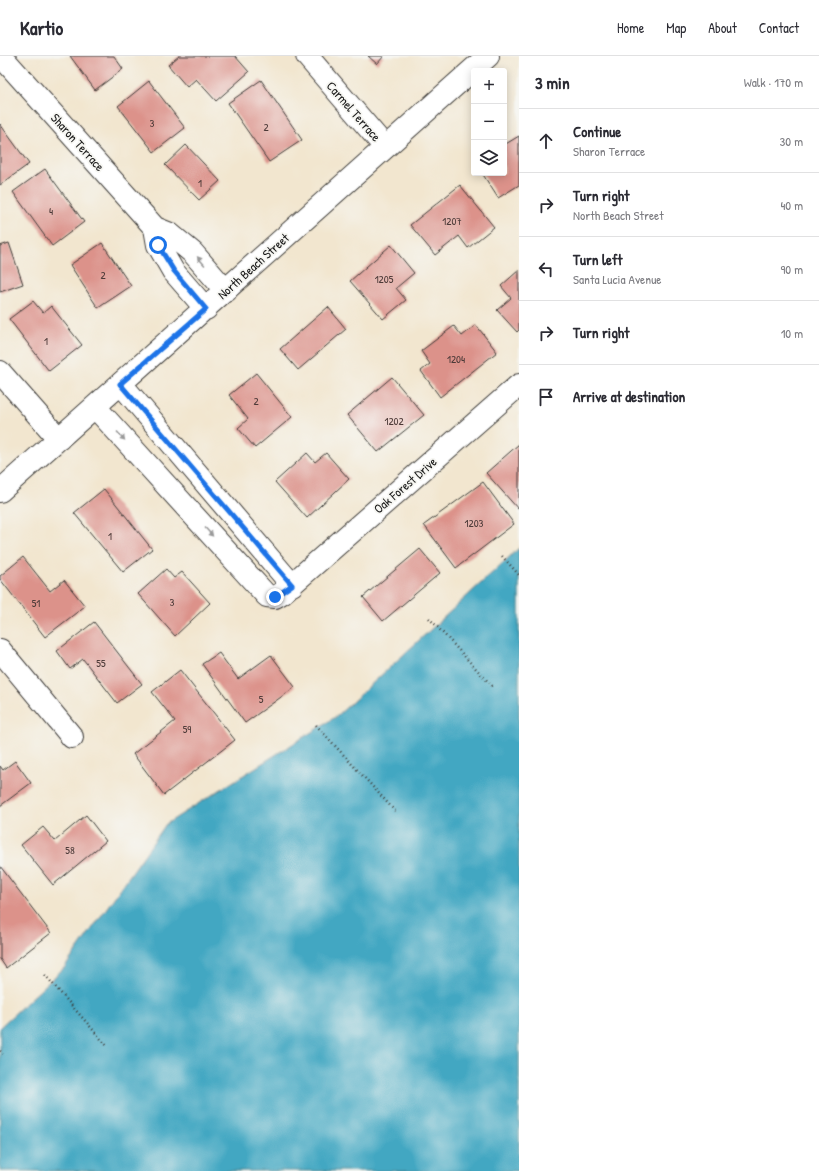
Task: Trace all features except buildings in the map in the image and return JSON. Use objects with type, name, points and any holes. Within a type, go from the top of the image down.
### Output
[{"type":"street","name":"Sharon Terrace","points":[[1,56],[155,228],[170,234],[193,253],[226,291]]},
{"type":"street","name":"Carmel Terrace","points":[[307,56],[385,147]]},
{"type":"street","name":"North Beach Street","points":[[0,491],[206,309],[488,56]]},
{"type":"street","name":"Sharon Terrace","points":[[155,228],[158,245],[174,271],[206,309]]},
{"type":"street","points":[[0,372],[59,439]]},
{"type":"street","points":[[120,384],[292,585]]},
{"type":"street","name":"Oak Forest Drive","points":[[95,407],[267,596],[275,597],[292,585],[519,385]]},
{"type":"street","points":[[0,650],[72,737]]},
{"type":"path","points":[[502,556],[519,575]]},
{"type":"path","points":[[429,618],[493,687]]},
{"type":"path","points":[[316,725],[396,811]]},
{"type":"path","points":[[45,975],[108,1047]]},
{"type":"path","points":[[0,1051],[3,1054]]},
{"type":"water","points":[[519,548],[519,1171],[0,1171],[0,1027],[65,967],[166,824],[337,716]]},
{"type":"route","points":[[158,245],[174,271],[206,309],[120,384],[292,585],[275,597]]}]
